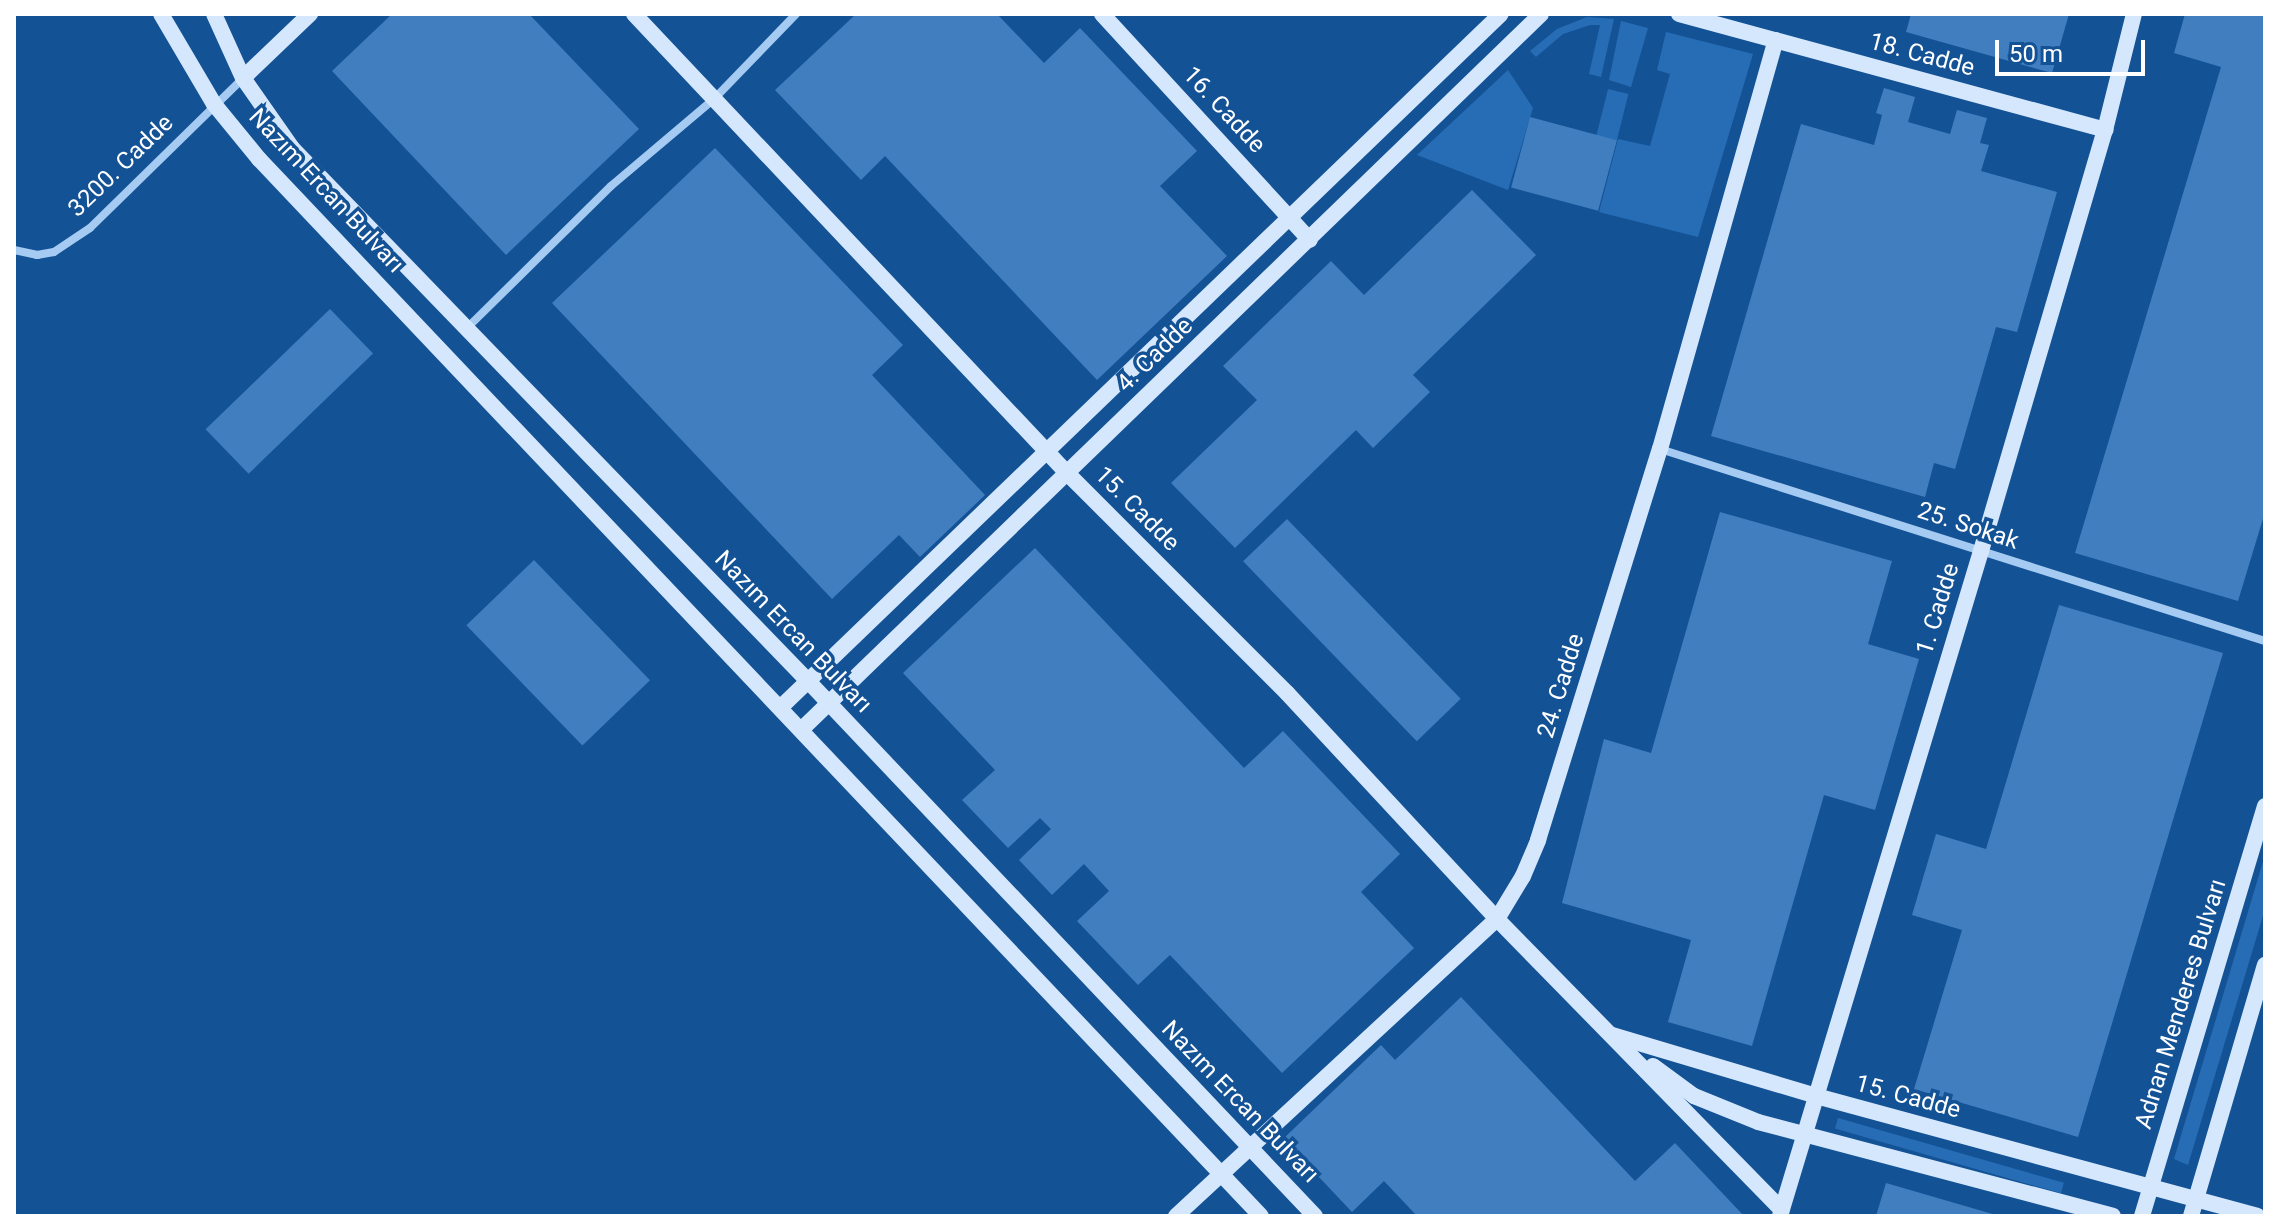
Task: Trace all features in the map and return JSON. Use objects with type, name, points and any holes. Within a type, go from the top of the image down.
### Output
[{"type":"street","name":"Nazım Ercan Bulvarı","points":[[161,14],[214,104],[259,159],[1261,1216]]},
{"type":"street","name":"Nazım Ercan Bulvarı","points":[[214,14],[243,78],[292,148],[808,681],[1315,1216]]},
{"type":"street","points":[[243,78],[310,14]]},
{"type":"street","name":"15. Cadde","points":[[634,14],[1067,473],[1287,693],[1497,919],[1781,1213]]},
{"type":"street","points":[[467,328],[611,186],[714,99],[796,14]]},
{"type":"street","name":"16. Cadde","points":[[1102,14],[1310,240]]},
{"type":"street","name":"4. Cadde","points":[[781,707],[1501,14]]},
{"type":"street","name":"4. Cadde","points":[[802,729],[1541,14]]},
{"type":"street","name":"18. Cadde","points":[[1679,14],[2105,130]]},
{"type":"street","name":"1. Cadde","points":[[1781,1213],[2105,130],[2134,14]]},
{"type":"street","name":"24. Cadde","points":[[1176,1216],[1248,1146],[1497,919],[1523,876],[1538,840],[1660,449],[1776,40]]},
{"type":"street","name":"3200. Cadde","points":[[14,250],[37,255],[54,252],[78,236],[243,78]]},
{"type":"street","name":"25. Sokak","points":[[1660,449],[2265,641]]},
{"type":"street","name":"Adnan Menderes Bulvarı","points":[[2142,1216],[2265,806]]},
{"type":"street","points":[[2191,1216],[2265,965]]},
{"type":"street","name":"15. Cadde","points":[[1610,1034],[1816,1096],[2257,1216]]},
{"type":"street","name":"15. Cadde","points":[[1610,1034],[1694,1096],[1804,1136],[2113,1216]]},
{"type":"shaded area","points":[[1587,17],[1614,19],[1601,77],[1589,74],[1600,25],[1563,34],[1536,57],[1530,51],[1557,29]]},
{"type":"shaded area","points":[[1621,21],[1648,28],[1631,87],[1609,80]]},
{"type":"shaded area","points":[[1666,32],[1753,54],[1698,237],[1599,212],[1618,139],[1650,146],[1670,74],[1657,70]]},
{"type":"shaded area","points":[[1508,70],[1533,108],[1508,190],[1417,155]]},
{"type":"shaded area","points":[[1608,89],[1628,94],[1617,141],[1596,136]]},
{"type":"shaded area","points":[[2265,855],[2265,909],[2188,1165],[2174,1159]]},
{"type":"shaded area","points":[[1838,1118],[2064,1183],[2061,1193],[1835,1129]]},
{"type":"building","points":[[392,14],[529,14],[639,129],[506,255],[332,71]]},
{"type":"building","points":[[856,14],[997,14],[1044,63],[1080,28],[1197,151],[1160,186],[1227,256],[1097,380],[885,156],[861,180],[775,90]]},
{"type":"building","points":[[1911,14],[2069,14],[2052,73],[1906,32]]},
{"type":"building","points":[[2185,14],[2265,14],[2265,512],[2238,601],[2075,553],[2221,67],[2174,53]]},
{"type":"building","points":[[1884,88],[1915,97],[1908,122],[1950,134],[1957,110],[1987,118],[1980,143],[1989,145],[1981,171],[2057,192],[2017,332],[1996,327],[1955,469],[1934,463],[1925,497],[1711,436],[1801,124],[1874,145],[1882,115],[1876,113]]},
{"type":"building","points":[[1530,117],[1617,140],[1598,211],[1511,188]]},
{"type":"building","points":[[715,148],[903,345],[872,375],[985,495],[920,557],[899,535],[832,599],[552,303]]},
{"type":"building","points":[[1472,190],[1536,255],[1413,375],[1430,392],[1373,448],[1356,430],[1235,548],[1171,483],[1257,400],[1223,366],[1331,261],[1364,295]]},
{"type":"building","points":[[330,309],[373,354],[249,474],[206,429]]},
{"type":"building","points":[[1720,512],[1892,561],[1868,644],[1919,659],[1875,810],[1824,795],[1752,1046],[1668,1022],[1691,940],[1562,903],[1604,739],[1651,753]]},
{"type":"building","points":[[1287,519],[1461,699],[1417,741],[1243,561]]},
{"type":"building","points":[[1035,548],[1244,768],[1283,731],[1400,854],[1361,892],[1414,948],[1282,1073],[1170,955],[1138,985],[1077,921],[1109,891],[1084,864],[1052,895],[1019,860],[1051,829],[1040,818],[1008,848],[962,800],[995,770],[903,673]]},
{"type":"building","points":[[534,560],[650,680],[582,745],[466,625]]},
{"type":"building","points":[[2059,605],[2223,653],[2078,1137],[1914,1089],[1962,930],[1912,915],[1936,834],[1986,849]]},
{"type":"building","points":[[1461,997],[1635,1181],[1675,1143],[1744,1216],[1417,1216],[1384,1181],[1352,1212],[1283,1139],[1381,1045],[1395,1060]]},
{"type":"building","points":[[1886,1183],[1996,1215],[1996,1216],[1876,1216]]}]
